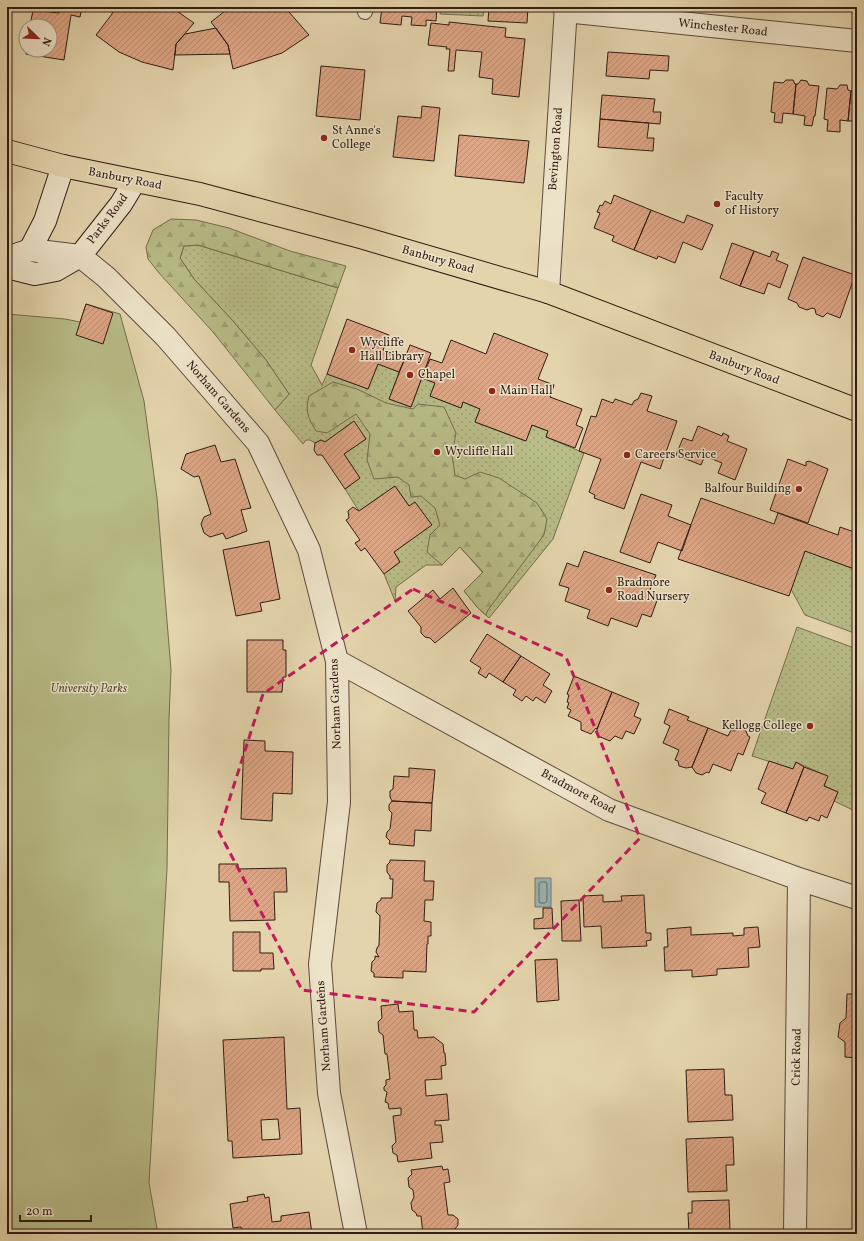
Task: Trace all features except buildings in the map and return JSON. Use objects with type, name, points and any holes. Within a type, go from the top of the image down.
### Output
[{"type":"main road","name":"Banbury Road","points":[[7,151],[63,166],[195,193],[360,237],[548,292],[857,410]]},
{"type":"street","name":"Winchester Road","points":[[566,9],[857,42]]},
{"type":"street","name":"Bevington Road","points":[[548,292],[566,9]]},
{"type":"street","points":[[30,250],[45,221],[63,166]]},
{"type":"street","name":"Parks Road","points":[[7,267],[35,274],[56,270],[80,256],[121,204],[135,181]]},
{"type":"street","name":"Parks Road","points":[[7,258],[30,250],[80,256]]},
{"type":"street","name":"Norham Gardens","points":[[80,256],[106,277],[166,337],[258,443],[309,550],[337,661],[339,802],[320,964],[329,1093],[356,1234]]},
{"type":"street","name":"Bradmore Road","points":[[337,661],[609,810],[799,879],[857,898]]},
{"type":"street","name":"Crick Road","points":[[795,1234],[799,879]]},
{"type":"highlighted area","points":[[413,589],[566,657],[640,838],[474,1012],[302,990],[219,832],[263,694]]},
{"type":"green space","points":[[441,7],[484,7],[483,16],[440,14]]},
{"type":"green space","points":[[171,219],[196,220],[229,228],[290,251],[346,266],[338,288],[198,245],[184,246],[180,258],[194,279],[233,321],[266,360],[289,394],[275,410],[213,332],[148,259],[146,247],[153,230]]},
{"type":"green space","points":[[198,245],[338,288],[311,365],[322,385],[327,374],[368,389],[378,364],[399,372],[389,399],[411,407],[422,378],[435,383],[430,396],[461,408],[463,402],[480,409],[475,422],[525,441],[532,425],[548,431],[546,437],[584,453],[553,539],[489,618],[478,608],[464,591],[483,573],[460,547],[442,565],[426,565],[396,587],[395,601],[384,574],[400,562],[394,552],[431,525],[409,506],[395,486],[359,511],[345,489],[360,478],[344,454],[366,439],[353,422],[325,442],[321,440],[315,443],[310,440],[306,440],[303,444],[275,410],[289,394],[266,360],[233,321],[194,279],[180,258],[184,246]]},
{"type":"green space","name":"University Parks","points":[[86,304],[120,314],[144,401],[157,498],[171,670],[167,869],[149,1183],[158,1234],[7,1234],[7,314],[65,319],[80,322]]},
{"type":"green space","points":[[333,382],[357,389],[386,403],[413,409],[418,404],[444,407],[456,433],[452,455],[455,475],[465,479],[480,472],[499,478],[537,503],[547,519],[544,535],[488,610],[486,615],[464,591],[483,572],[460,547],[442,565],[427,552],[430,535],[440,525],[435,508],[421,496],[411,497],[409,485],[398,477],[374,479],[367,460],[370,434],[356,414],[327,433],[316,431],[307,410],[309,396]]},
{"type":"green space","points":[[805,551],[857,570],[857,634],[805,615],[791,589]]},
{"type":"green space","points":[[797,627],[857,649],[857,812],[834,801],[838,792],[824,786],[827,776],[796,762],[793,769],[752,756]]},
{"type":"water","points":[[535,878],[551,878],[551,907],[535,907]]},
{"type":"place","name":"St Anne's College","points":[[324,138]]},
{"type":"place","name":"Faculty of History","points":[[717,204]]},
{"type":"place","name":"Wycliffe Hall Library","points":[[352,350]]},
{"type":"place","name":"Chapel","points":[[410,375]]},
{"type":"place","name":"Main Hall","points":[[492,391]]},
{"type":"place","name":"Wycliffe Hall","points":[[437,452]]},
{"type":"place","name":"Careers Service","points":[[627,455]]},
{"type":"place","name":"Balfour Building","points":[[799,489]]},
{"type":"place","name":"Bradmore Road Nursery","points":[[609,590]]},
{"type":"place","name":"Kellogg College","points":[[810,726]]}]
